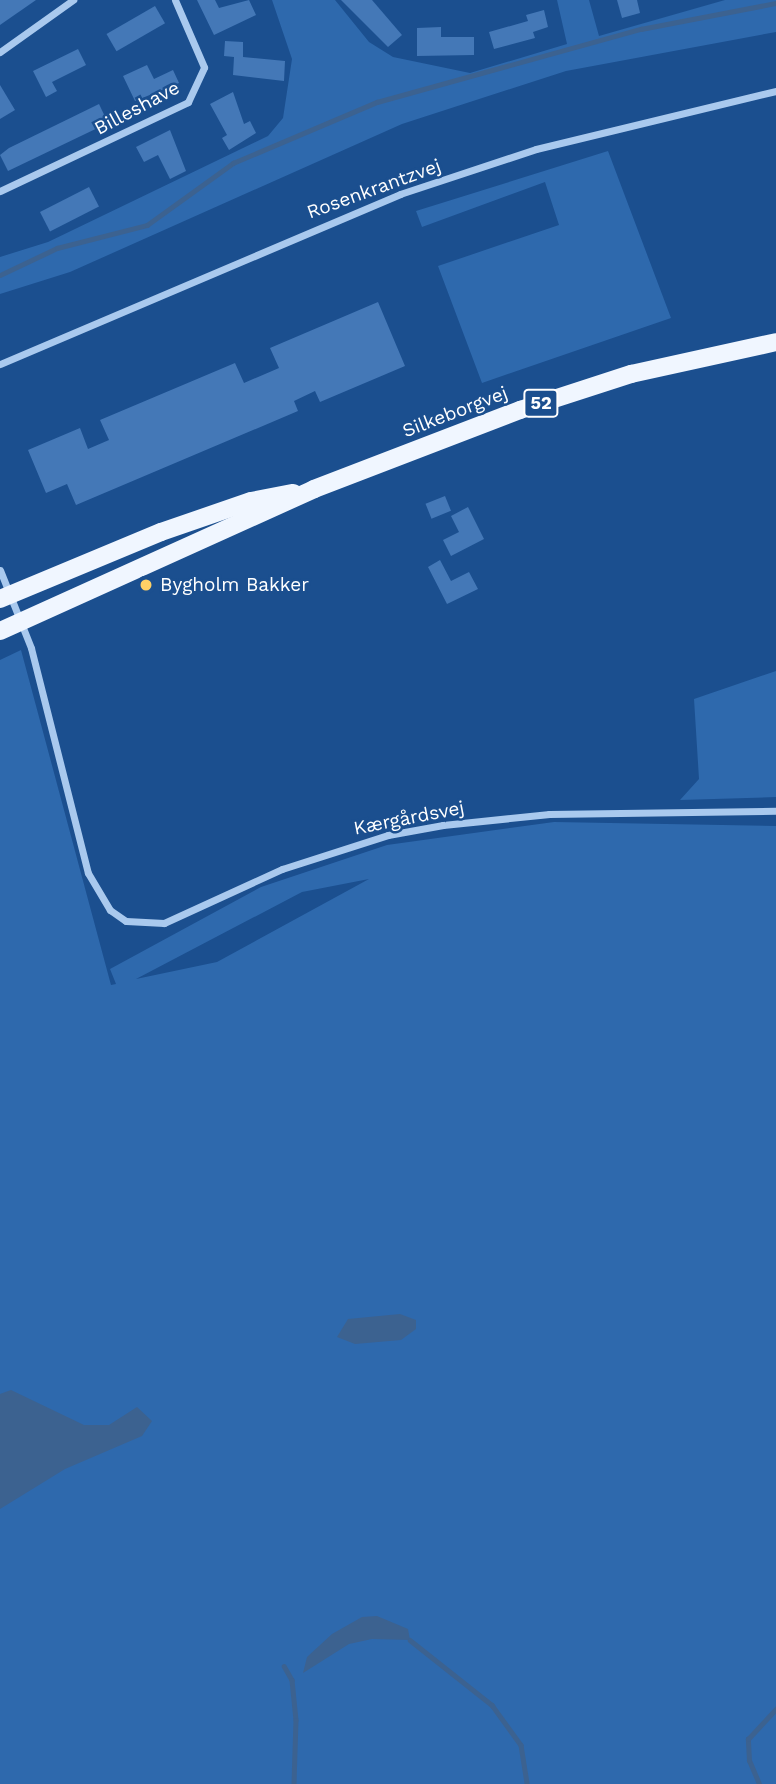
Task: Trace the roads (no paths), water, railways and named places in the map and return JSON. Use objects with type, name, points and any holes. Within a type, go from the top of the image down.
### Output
[{"type":"main road","name":"Silkeborgvej","points":[[0,631],[314,489],[582,390],[776,342]]},
{"type":"main road","name":"Silkeborgvej","points":[[5,596],[161,532],[251,501],[314,489]]},
{"type":"street","points":[[0,52],[73,0]]},
{"type":"street","name":"Billeshave","points":[[0,191],[188,102],[205,67],[175,0]]},
{"type":"street","name":"Rosenkrantzvej","points":[[0,365],[400,194],[613,128],[776,91]]},
{"type":"street","points":[[0,570],[5,596],[21,622]]},
{"type":"street","name":"Kærgårdsvej","points":[[21,622],[88,873],[110,910],[146,925],[184,916],[240,887],[335,850],[443,825],[549,814],[776,811]]},
{"type":"waterway","points":[[0,275],[57,248],[147,225],[233,163],[377,102],[641,29],[776,3]]},
{"type":"waterway","points":[[410,1640],[492,1705],[521,1745],[527,1784]]},
{"type":"waterway","points":[[284,1666],[292,1680],[296,1720],[294,1784]]},
{"type":"waterway","points":[[759,1784],[749,1761],[748,1739],[776,1709]]},
{"type":"place","name":"Bygholm Bakker","points":[[146,585]]}]
